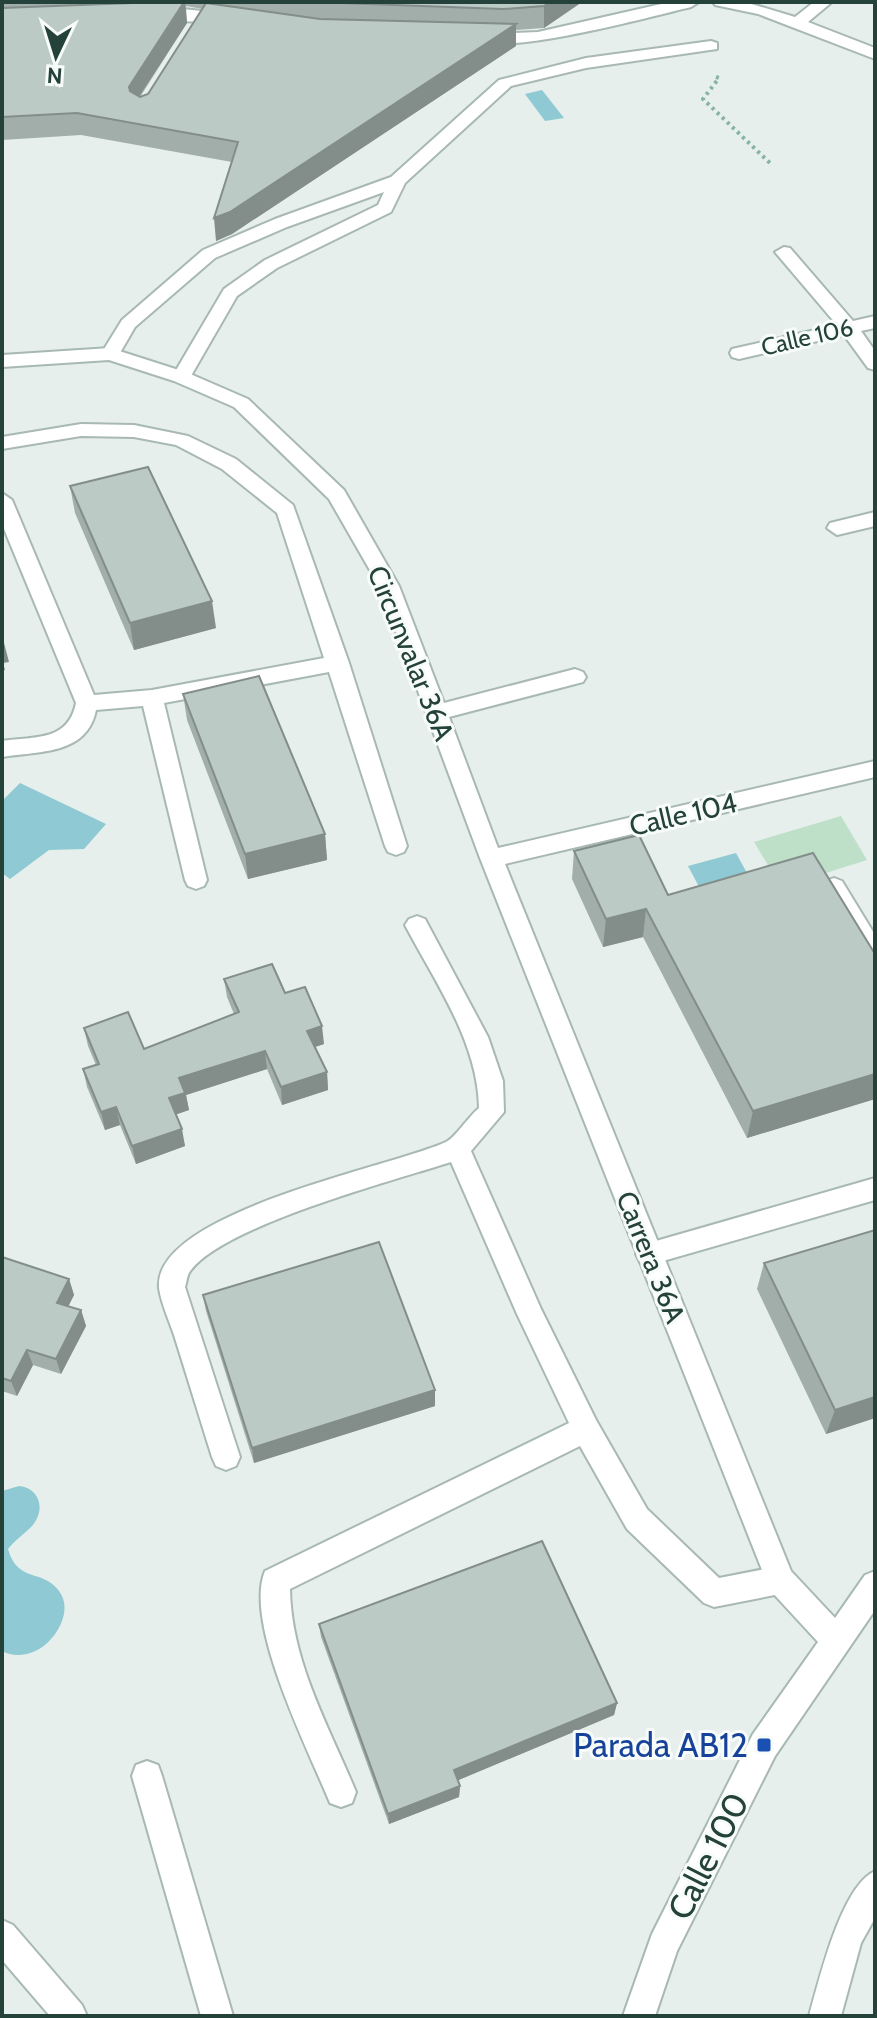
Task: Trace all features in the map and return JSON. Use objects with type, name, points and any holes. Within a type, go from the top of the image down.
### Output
[{"type":"street","points":[[472,38],[538,37],[691,2]]},
{"type":"street","points":[[721,2],[762,10],[875,54]]},
{"type":"street","points":[[797,23],[824,2]]},
{"type":"street","points":[[138,16],[253,23]]},
{"type":"street","points":[[110,354],[128,324],[209,254],[281,223],[397,181],[505,83],[526,75],[652,52],[711,46]]},
{"type":"street","points":[[181,377],[230,293],[271,264],[385,208],[397,181]]},
{"type":"street","points":[[784,252],[849,328],[875,364]]},
{"type":"street","name":"Calle 106","points":[[739,353],[875,322]]},
{"type":"street","name":"Circunvalar 36A","points":[[2,361],[110,354],[181,377],[241,403],[337,495],[389,586],[491,858]]},
{"type":"street","points":[[2,443],[81,430],[134,431],[181,440],[229,464],[286,510],[396,846]]},
{"type":"street","points":[[2,500],[87,703],[83,722],[67,739],[2,749]]},
{"type":"street","points":[[837,528],[875,519]]},
{"type":"street","points":[[87,703],[152,698],[338,663]]},
{"type":"street","points":[[436,713],[575,677]]},
{"type":"street","points":[[152,698],[196,880]]},
{"type":"street","name":"Calle 104","points":[[491,858],[875,769]]},
{"type":"street","name":"Carrera 36A","points":[[491,858],[780,1580],[835,1640]]},
{"type":"street","points":[[834,887],[875,955]]},
{"type":"street","points":[[226,1457],[172,1287],[179,1264],[207,1239],[256,1216],[458,1149],[474,1127],[492,1112],[491,1081],[476,1037],[417,925]]},
{"type":"street","points":[[458,1149],[530,1314],[586,1429],[637,1519],[714,1593],[780,1580]]},
{"type":"street","points":[[649,1254],[875,1189]]},
{"type":"street","points":[[341,1792],[284,1651],[273,1608],[275,1581],[586,1429]]},
{"type":"street","name":"Calle 100","points":[[639,2016],[663,1945],[764,1745],[875,1585]]},
{"type":"street","points":[[147,1776],[217,2016]]},
{"type":"street","points":[[825,2016],[847,1938],[875,1887]]},
{"type":"street","points":[[2,1936],[71,2016]]},
{"type":"path","points":[[652,52],[719,78],[703,99],[771,164]]},
{"type":"green space","points":[[841,816],[867,860],[781,887],[754,842]]},
{"type":"water","points":[[542,90],[564,118],[545,121],[525,94]]},
{"type":"water","points":[[20,783],[106,824],[84,849],[49,850],[10,879],[2,873],[2,801]]},
{"type":"water","points":[[736,853],[753,884],[705,898],[688,866]]},
{"type":"water","points":[[19,1486],[36,1495],[40,1507],[32,1526],[8,1549],[12,1560],[24,1572],[52,1584],[63,1599],[64,1608],[60,1627],[48,1642],[33,1652],[17,1655],[2,1651],[2,1491]]},
{"type":"building","points":[[184,2],[129,87],[140,97],[148,94],[206,3],[320,19],[516,24],[230,212],[214,218],[238,142],[77,113],[2,117],[2,8]]},
{"type":"building","points":[[314,2],[550,2],[544,6],[503,9]]},
{"type":"building","points":[[148,467],[212,601],[130,623],[70,486]]},
{"type":"building","points":[[259,676],[325,834],[245,854],[183,694]]},
{"type":"building","points":[[639,835],[668,895],[813,853],[875,954],[875,1074],[753,1111],[646,909],[606,919],[574,851]]},
{"type":"building","points":[[272,964],[285,993],[305,987],[322,1026],[307,1031],[327,1072],[281,1087],[265,1051],[179,1078],[185,1093],[169,1098],[182,1129],[132,1146],[116,1107],[101,1112],[83,1069],[99,1064],[84,1028],[128,1012],[144,1049],[239,1012],[224,979]]},
{"type":"building","points":[[875,1230],[875,1397],[835,1410],[764,1263]]},
{"type":"building","points":[[379,1242],[435,1390],[252,1448],[203,1295]]},
{"type":"building","points":[[2,1257],[69,1279],[57,1303],[81,1310],[56,1359],[27,1350],[11,1381],[2,1378]]},
{"type":"building","points":[[542,1541],[617,1703],[454,1770],[460,1786],[388,1814],[319,1624]]},
{"type":"place","name":"Parada AB12","points":[[764,1745]]}]
